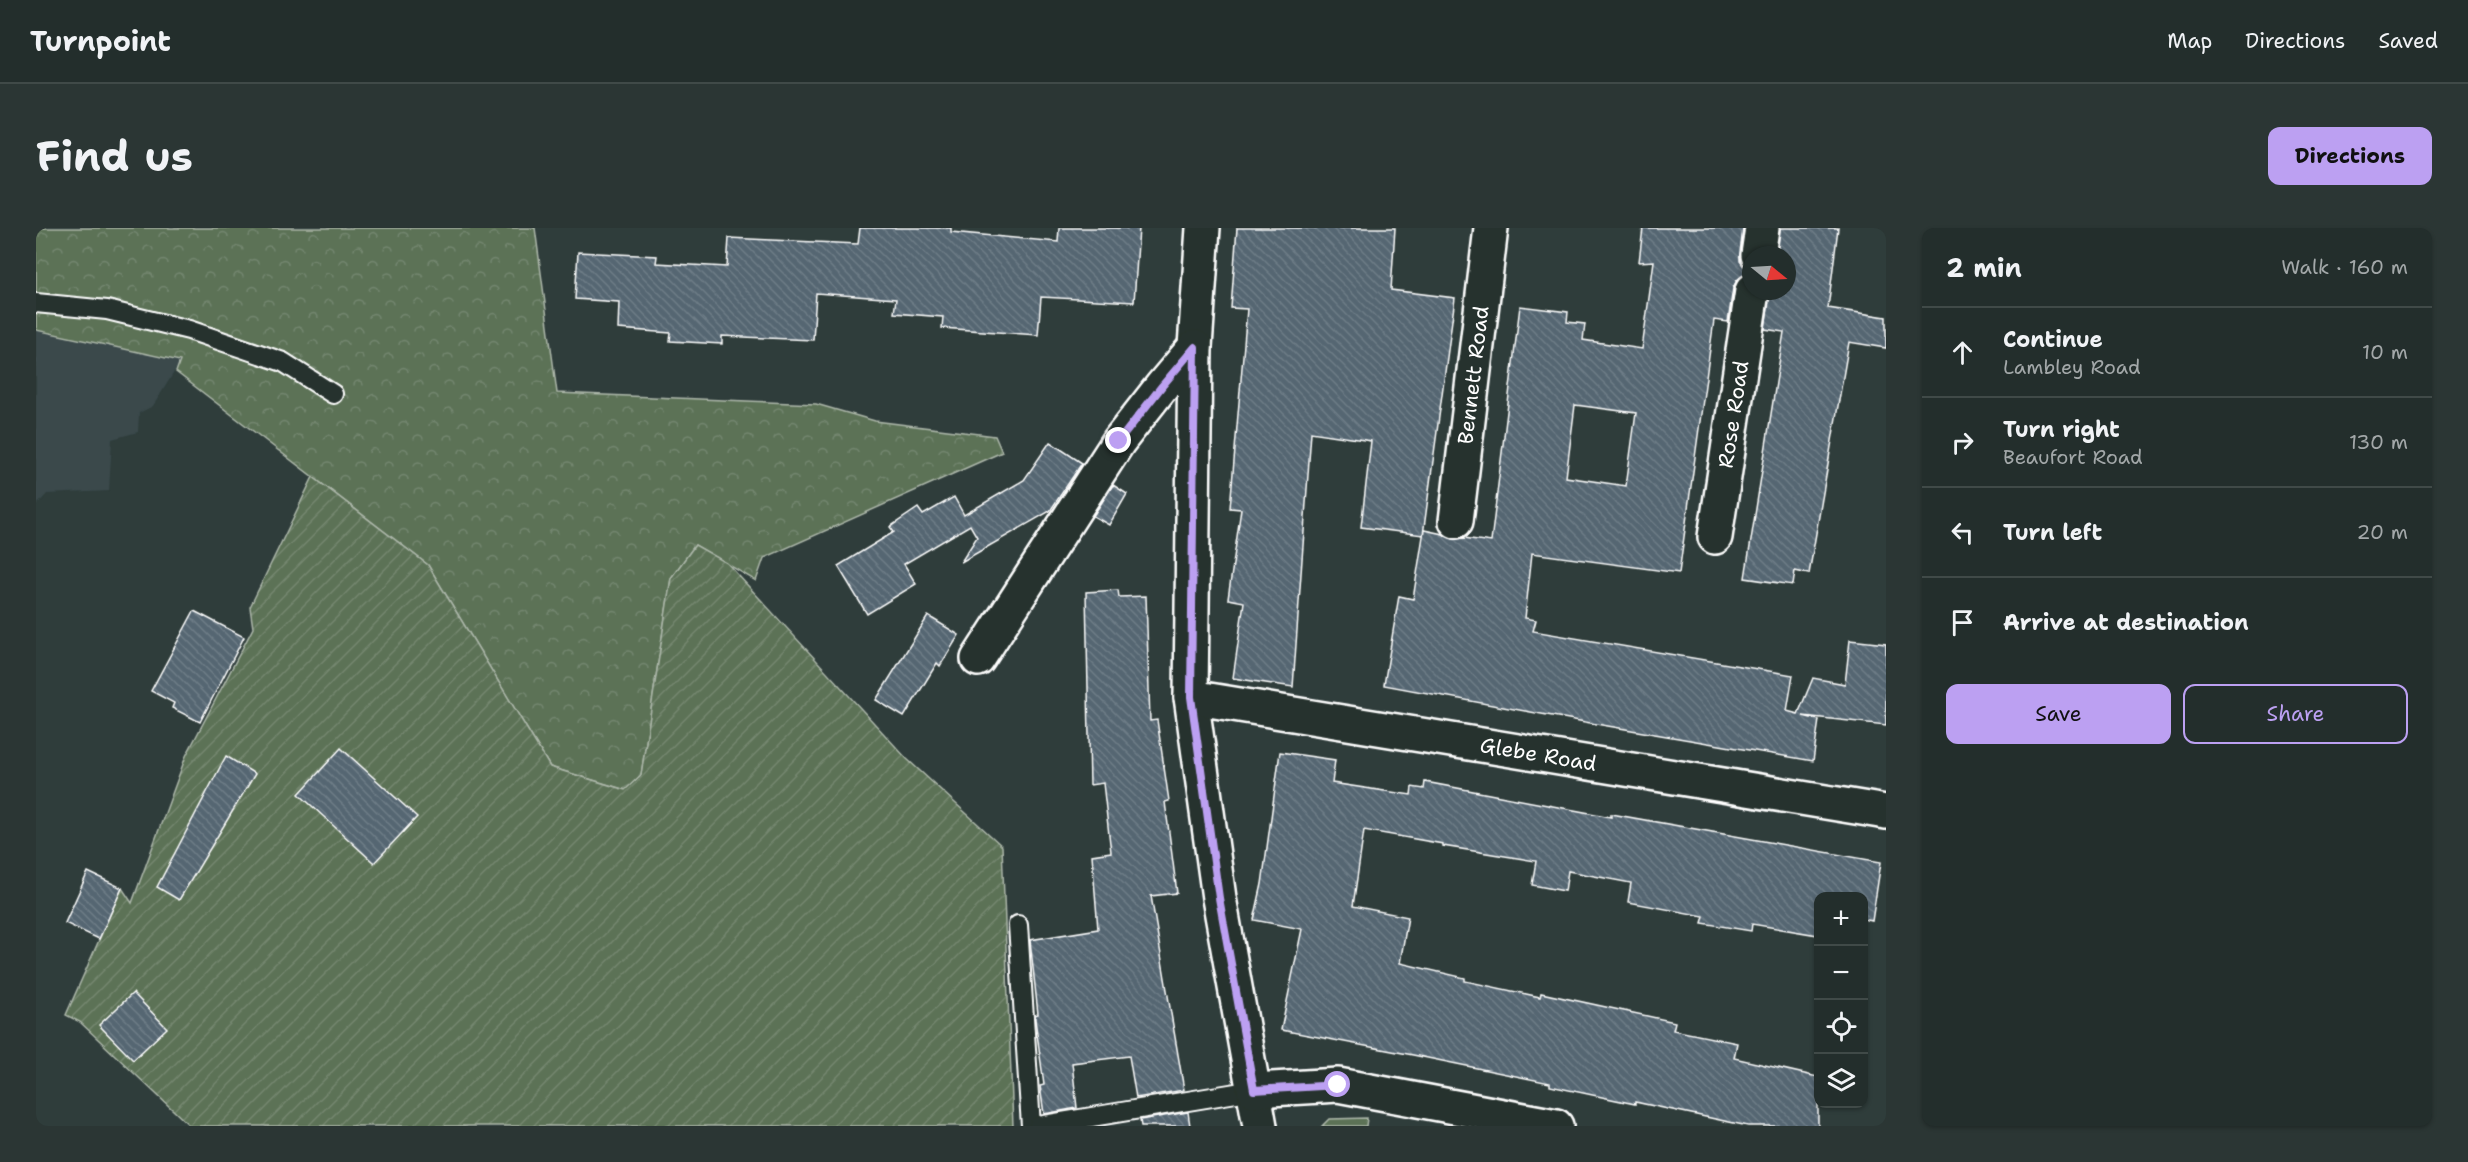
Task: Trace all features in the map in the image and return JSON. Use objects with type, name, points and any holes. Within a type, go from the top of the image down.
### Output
[{"type":"street","points":[[1203,228],[1195,347],[1191,697],[1219,898],[1260,1126]]},
{"type":"street","name":"Bennett Road","points":[[1456,521],[1491,228]]},
{"type":"street","points":[[1759,246],[1762,228]]},
{"type":"street","name":"Rose Road","points":[[1715,537],[1751,300]]},
{"type":"street","points":[[978,659],[1119,441],[1195,347]]},
{"type":"street","name":"Glebe Road","points":[[1191,697],[1886,812]]},
{"type":"street","points":[[1254,1090],[1338,1085],[1556,1126]]},
{"type":"lane","points":[[36,303],[106,310],[189,330],[283,362],[333,394]]},
{"type":"lane","points":[[1018,924],[1031,1126]]},
{"type":"lane","points":[[1038,1126],[1254,1090]]},
{"type":"shaded area","points":[[36,330],[181,361],[153,406],[139,413],[138,432],[112,439],[109,491],[47,494],[36,506]]},
{"type":"green space","points":[[36,228],[535,228],[557,393],[816,404],[875,421],[995,436],[1002,452],[764,558],[756,581],[695,545],[671,578],[641,775],[626,790],[550,767],[428,565],[176,372],[180,361],[36,330]]},
{"type":"green space","points":[[313,477],[428,565],[550,767],[625,790],[641,775],[671,578],[695,545],[727,563],[907,759],[1002,846],[1013,1126],[190,1126],[80,1022],[66,1015],[122,888],[132,903],[186,756],[253,628],[250,607]]},
{"type":"green space","points":[[1367,1118],[1366,1126],[1322,1126],[1329,1119]]},
{"type":"building","points":[[860,228],[951,228],[951,232],[1058,242],[1059,228],[1139,228],[1134,302],[1041,297],[1038,335],[942,328],[943,317],[894,313],[896,299],[816,293],[813,340],[722,336],[722,344],[670,341],[671,333],[618,329],[619,302],[575,299],[578,252],[657,256],[656,263],[727,267],[729,238],[858,244]]},
{"type":"building","points":[[1237,228],[1395,228],[1391,290],[1455,298],[1423,535],[1361,527],[1371,441],[1311,432],[1293,687],[1233,678],[1244,602],[1228,599],[1241,509],[1230,508],[1247,309],[1231,308]]},
{"type":"building","points":[[1643,228],[1743,228],[1740,261],[1742,277],[1737,280],[1733,288],[1728,322],[1714,320],[1679,573],[1532,553],[1525,618],[1536,620],[1533,631],[1793,675],[1787,711],[1798,714],[1813,678],[1845,684],[1850,640],[1886,644],[1886,725],[1803,716],[1819,720],[1813,761],[1384,685],[1399,596],[1413,599],[1424,530],[1443,534],[1453,539],[1464,538],[1491,542],[1520,306],[1568,312],[1567,322],[1585,324],[1583,340],[1642,349],[1654,261],[1639,262]],"holes":[[[1575,405],[1636,413],[1626,486],[1566,477]]]},
{"type":"building","points":[[1780,228],[1838,228],[1828,308],[1886,317],[1886,348],[1849,342],[1809,574],[1795,571],[1793,585],[1745,578],[1784,332],[1765,329],[1769,300],[1796,300],[1796,246],[1778,246]]},
{"type":"building","points":[[1050,442],[1082,463],[1050,511],[961,562],[977,537],[970,525],[904,564],[916,584],[867,614],[838,566],[894,532],[890,527],[918,508],[923,515],[954,497],[964,515],[1024,480]]},
{"type":"building","points":[[1113,485],[1127,494],[1109,525],[1093,516]]},
{"type":"building","points":[[1118,590],[1119,597],[1146,596],[1150,721],[1157,720],[1169,801],[1165,802],[1177,893],[1151,896],[1184,1090],[1136,1098],[1129,1056],[1072,1063],[1077,1108],[1044,1114],[1040,1086],[1044,1085],[1035,1019],[1035,1015],[1038,1014],[1030,940],[1098,929],[1092,855],[1111,852],[1103,783],[1090,785],[1086,592]]},
{"type":"building","points":[[194,611],[244,637],[200,722],[172,708],[174,703],[151,691]]},
{"type":"building","points":[[928,616],[959,635],[940,666],[937,663],[904,717],[876,700]]},
{"type":"building","points":[[341,748],[417,817],[374,863],[299,794]]},
{"type":"building","points":[[1280,752],[1335,760],[1332,783],[1411,795],[1412,787],[1424,789],[1425,782],[1611,817],[1611,814],[1881,862],[1872,921],[1868,920],[1868,892],[1814,892],[1814,934],[1752,924],[1751,931],[1702,923],[1704,916],[1628,902],[1631,883],[1568,871],[1565,891],[1532,885],[1536,861],[1364,830],[1353,906],[1408,917],[1400,963],[1465,978],[1465,981],[1540,997],[1541,993],[1675,1022],[1673,1030],[1737,1043],[1734,1058],[1814,1076],[1814,1108],[1818,1108],[1818,1126],[1748,1126],[1550,1086],[1550,1083],[1281,1030],[1302,929],[1254,920],[1262,884]]},
{"type":"building","points":[[226,756],[255,774],[179,900],[157,887]]},
{"type":"building","points":[[88,872],[122,888],[99,939],[65,923]]},
{"type":"building","points":[[133,993],[167,1028],[133,1060],[99,1025]]},
{"type":"building","points":[[1188,1112],[1190,1126],[1141,1126],[1140,1120]]},
{"type":"route","points":[[1119,441],[1195,347],[1191,697],[1219,898],[1254,1090],[1338,1085]]}]
